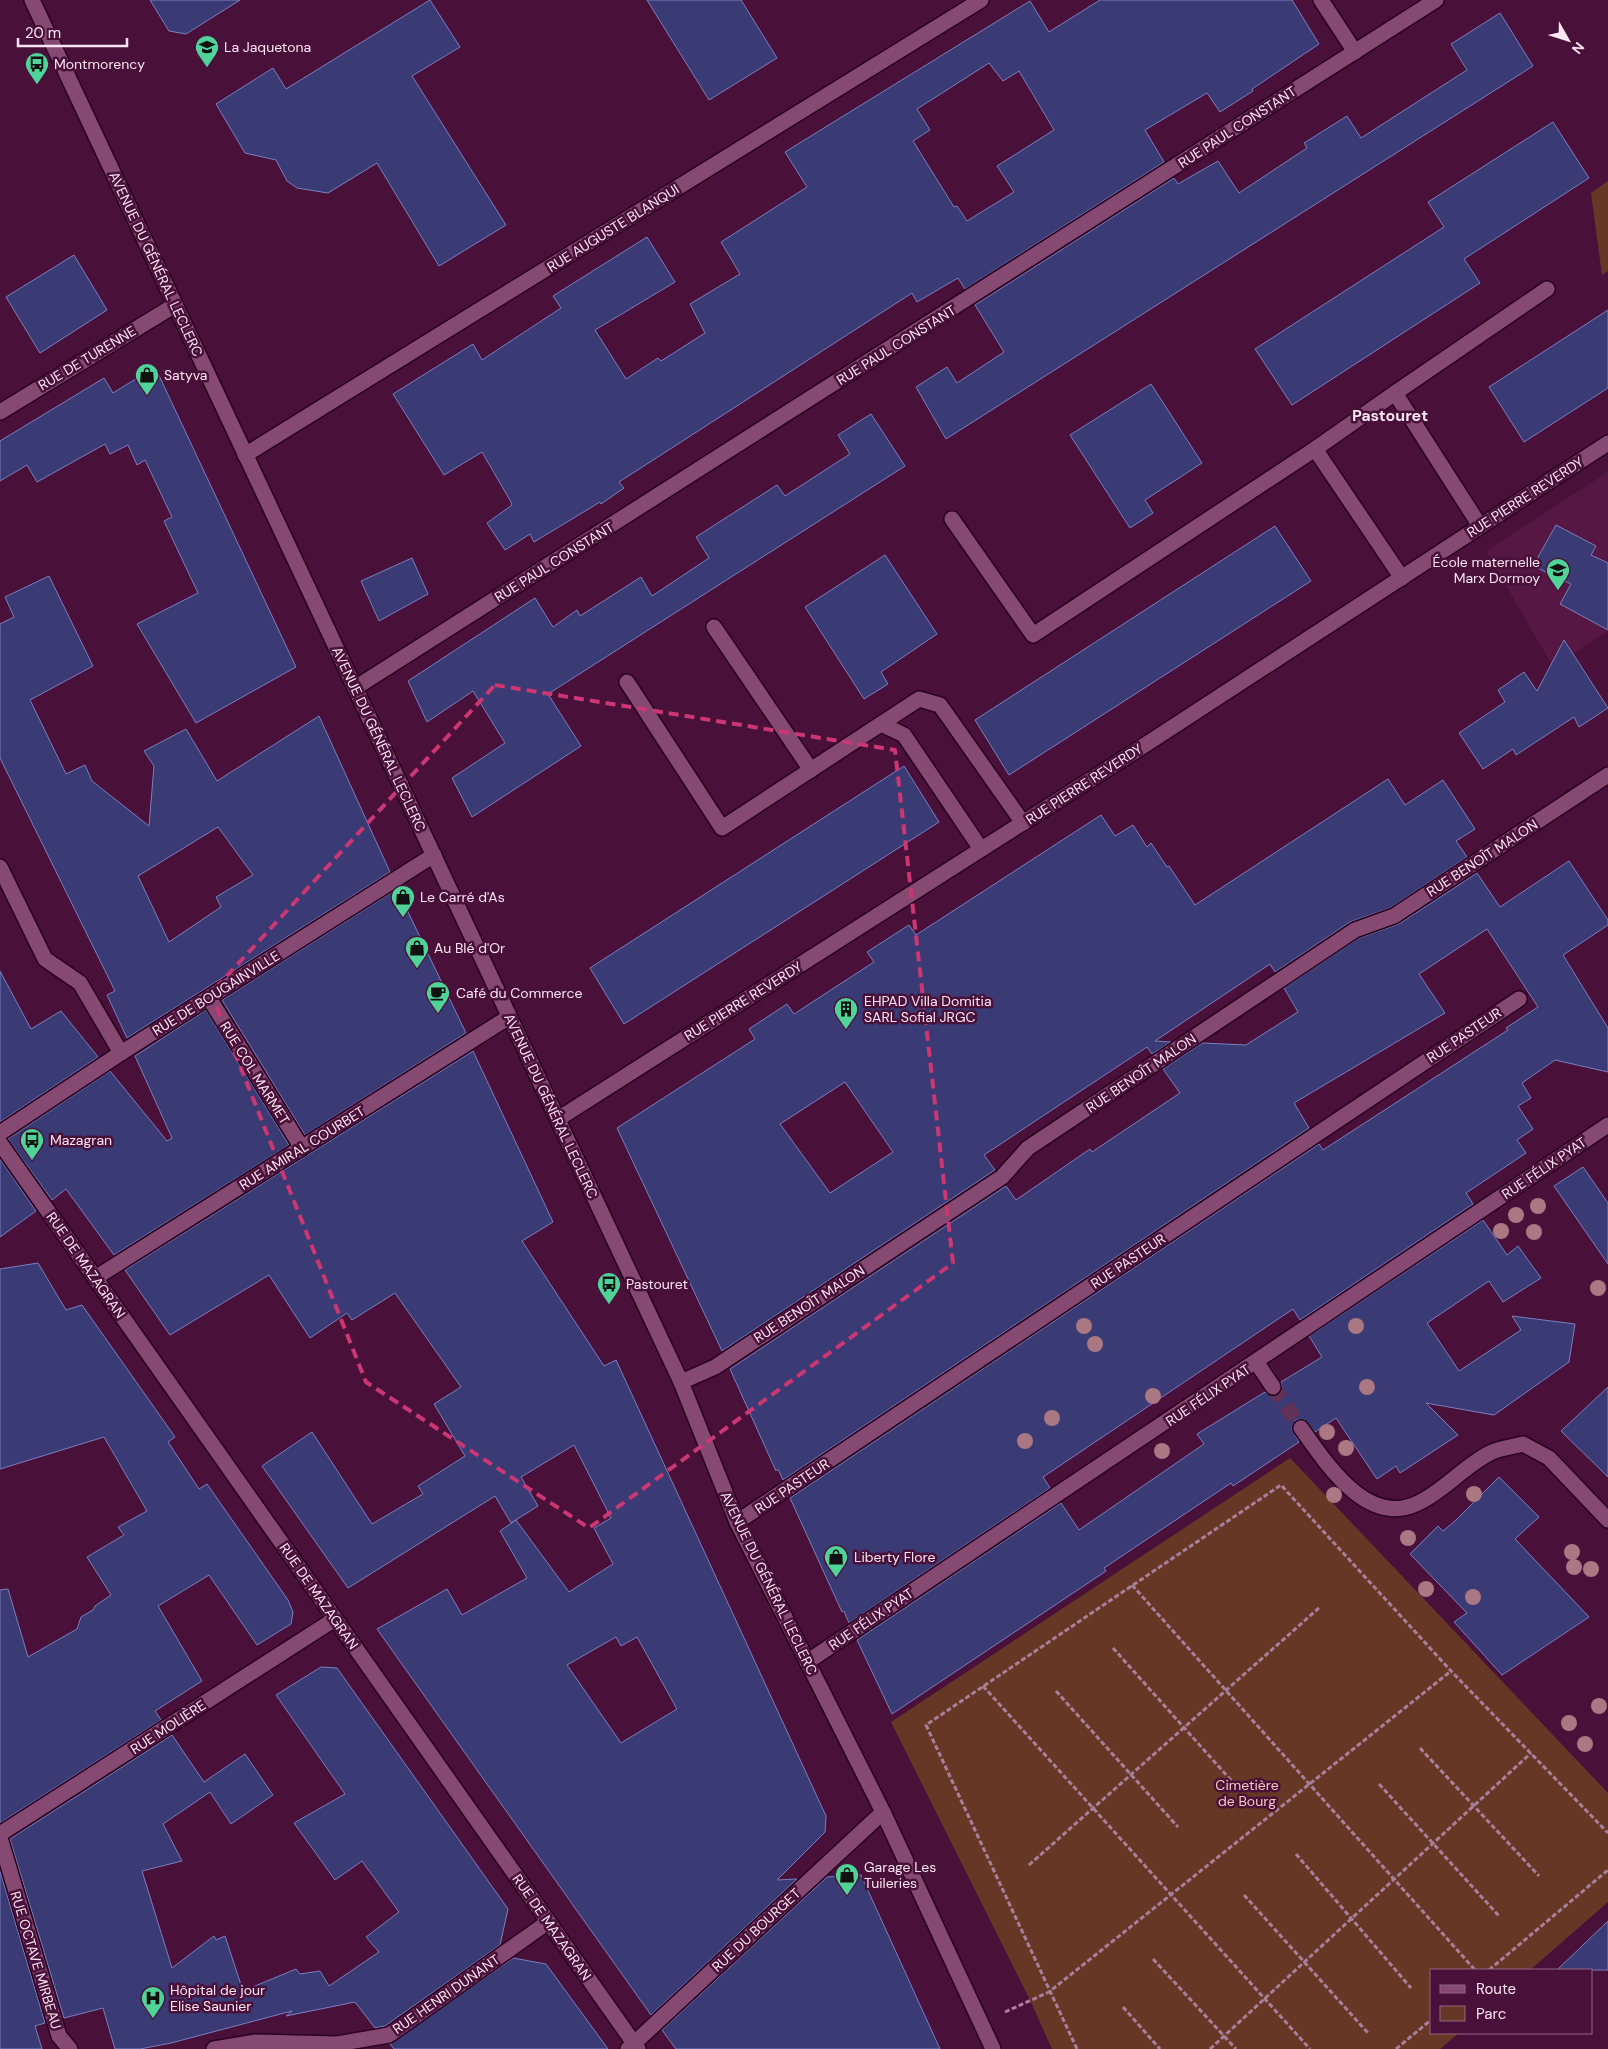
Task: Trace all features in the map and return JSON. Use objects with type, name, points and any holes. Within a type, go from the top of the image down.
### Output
[{"type":"street","name":"AVENUE DU GÉNÉRAL LECLERC","points":[[32,0],[681,1382],[737,1522],[883,1812],[993,2049]]},
{"type":"street","name":"RUE AUGUSTE BLANQUI","points":[[245,455],[981,0]]},
{"type":"street","points":[[1321,0],[1355,52]]},
{"type":"street","name":"RUE PAUL CONSTANT","points":[[355,688],[1436,0]]},
{"type":"street","points":[[952,519],[1033,635],[1315,449],[1547,288]]},
{"type":"street","name":"RUE DE TURENNE","points":[[0,412],[175,305]]},
{"type":"street","points":[[1395,393],[1480,526]]},
{"type":"street","name":"RUE PIERRE REVERDY","points":[[558,1120],[1023,823],[1608,443]]},
{"type":"street","points":[[1315,449],[1402,578]]},
{"type":"street","points":[[714,627],[811,770]]},
{"type":"street","points":[[627,682],[722,828],[919,699],[940,705],[1023,823]]},
{"type":"street","points":[[881,724],[904,735],[981,849]]},
{"type":"street","name":"RUE BENOÎT MALON","points":[[681,1382],[715,1366],[1002,1177],[1028,1148],[1355,930],[1394,916],[1608,775]]},
{"type":"street","name":"RUE DE BOUGAINVILLE","points":[[0,1133],[121,1053],[434,855]]},
{"type":"street","points":[[0,867],[45,959],[80,984],[121,1053]]},
{"type":"street","name":"RUE COL MARMET","points":[[209,998],[302,1148]]},
{"type":"street","name":"RUE PASTEUR","points":[[737,1522],[1519,998]]},
{"type":"street","name":"RUE AMIRAL COURBET","points":[[95,1278],[509,1017]]},
{"type":"street","name":"RUE FÉLIX PYAT","points":[[807,1662],[1608,1125]]},
{"type":"street","name":"RUE DE MAZAGRAN","points":[[0,1143],[548,1922],[633,2047]]},
{"type":"street","points":[[1257,1362],[1273,1387]]},
{"type":"street","points":[[1302,1428],[1324,1460],[1360,1497],[1387,1510],[1417,1504],[1490,1453],[1523,1444],[1549,1458],[1608,1520]]},
{"type":"street","name":"RUE MOLIÈRE","points":[[0,1834],[335,1619]]},
{"type":"street","name":"RUE DU BOURGET","points":[[633,2047],[883,1812]]},
{"type":"street","name":"RUE OCTAVE MIRBEAU","points":[[0,1838],[59,2036],[70,2049]]},
{"type":"street","name":"RUE HENRI DUNANT","points":[[214,2049],[256,2042],[337,2044],[389,2035],[548,1922]]},
{"type":"path","points":[[1077,2049],[926,1724],[1281,1485],[1451,1671],[1608,1833]]},
{"type":"path","points":[[1132,1586],[1474,1969]]},
{"type":"path","points":[[1029,1865],[1320,1608]]},
{"type":"path","points":[[1113,1648],[1237,1787]]},
{"type":"path","points":[[982,2023],[1049,1992],[1451,1671]]},
{"type":"path","points":[[983,1686],[1310,2049]]},
{"type":"path","points":[[1056,1691],[1178,1827]]},
{"type":"path","points":[[1420,1748],[1539,1876]]},
{"type":"path","points":[[1210,2049],[1475,1807],[1531,1753]]},
{"type":"path","points":[[1379,1784],[1499,1916]]},
{"type":"path","points":[[1296,1854],[1411,1988]]},
{"type":"path","points":[[1490,1969],[1608,1870]]},
{"type":"path","points":[[1244,1895],[1368,2033]]},
{"type":"path","points":[[1153,1959],[1236,2049]]},
{"type":"path","points":[[1123,2007],[1160,2049]]},
{"type":"path","points":[[1396,2049],[1430,2021]]},
{"type":"highlighted area","points":[[495,685],[895,750],[953,1263],[589,1528],[366,1382],[211,993]]},
{"type":"shaded area","name":"École maternelle Marx Dormoy","points":[[1608,472],[1608,631],[1553,667],[1486,551]]},
{"type":"green space","points":[[1608,181],[1608,271],[1602,275],[1591,193]]},
{"type":"green space","name":"Cimetière de Bourg","points":[[1290,1458],[1608,1793],[1608,1902],[1531,1969],[1430,1969],[1430,2034],[1458,2034],[1440,2049],[1052,2049],[1030,2000],[891,1722]]},
{"type":"building","points":[[150,0],[240,0],[186,34],[169,31]]},
{"type":"building","points":[[430,0],[460,47],[412,76],[506,225],[439,266],[377,163],[328,193],[297,188],[287,181],[276,160],[245,153],[216,104],[273,68],[286,89]]},
{"type":"building","points":[[647,0],[741,0],[777,58],[709,100]]},
{"type":"building","points":[[1100,0],[1292,0],[1319,44],[1220,112],[1207,93],[1145,130],[1164,162],[965,289],[958,278],[917,302],[912,293],[619,482],[624,488],[601,504],[600,502],[534,542],[530,534],[505,550],[487,523],[512,505],[482,452],[444,475],[393,394],[473,344],[482,360],[561,308],[553,296],[647,237],[675,282],[595,330],[626,379],[658,358],[661,361],[705,333],[690,304],[740,274],[721,242],[807,187],[785,152],[1030,1],[1049,32]],"holes":[[[989,63],[1003,81],[1019,71],[1054,130],[997,166],[1014,192],[967,221],[957,206],[954,207],[913,141],[930,130],[917,109]]]},
{"type":"building","points":[[1500,13],[1533,66],[946,439],[916,387],[947,367],[957,383],[1004,352],[975,305],[1174,178],[1178,184],[1218,161],[1239,193],[1307,148],[1304,143],[1347,116],[1361,138],[1467,70],[1451,44]]},
{"type":"building","points":[[1553,122],[1589,178],[1464,259],[1480,283],[1292,405],[1255,349],[1444,227],[1428,202]]},
{"type":"building","points":[[74,255],[107,310],[40,353],[6,297]]},
{"type":"building","points":[[1608,310],[1608,388],[1524,442],[1489,387]]},
{"type":"building","points":[[155,367],[296,667],[196,723],[137,624],[198,593],[164,521],[172,517],[145,460],[137,465],[128,445],[110,454],[105,444],[37,482],[27,465],[0,481],[0,441],[104,378],[113,393]]},
{"type":"building","points":[[1151,384],[1202,463],[1145,500],[1153,513],[1130,528],[1070,435]]},
{"type":"building","points":[[871,414],[905,466],[548,694],[581,746],[472,817],[452,778],[505,743],[473,691],[427,722],[408,681],[535,598],[553,627],[577,610],[580,616],[641,577],[652,596],[709,558],[696,537],[777,485],[785,496],[850,454],[838,435]]},
{"type":"building","points":[[1556,525],[1596,546],[1591,555],[1608,563],[1608,630],[1560,604],[1571,584],[1533,566]]},
{"type":"building","points":[[1275,526],[1311,581],[1009,775],[975,720]]},
{"type":"building","points":[[885,555],[937,634],[881,672],[888,684],[864,699],[805,607]]},
{"type":"building","points":[[412,558],[428,594],[379,621],[361,581]]},
{"type":"building","points":[[49,576],[93,666],[30,700],[66,774],[85,765],[92,781],[149,826],[154,766],[144,751],[186,729],[217,781],[319,716],[390,872],[127,1038],[107,995],[115,991],[0,758],[0,624],[14,617],[5,597]],"holes":[[[218,827],[253,875],[216,897],[221,907],[169,942],[138,876]]]},
{"type":"building","points":[[1564,640],[1608,708],[1579,727],[1574,717],[1516,755],[1513,749],[1483,769],[1459,733],[1505,702],[1498,690],[1524,672],[1537,691]]},
{"type":"building","points":[[904,766],[939,822],[624,1024],[590,968]]},
{"type":"building","points":[[1388,779],[1405,805],[1443,780],[1475,829],[1456,841],[1467,857],[1390,908],[1350,922],[1275,972],[1270,964],[1155,1041],[1171,1042],[1152,1054],[1147,1047],[984,1155],[995,1170],[722,1351],[617,1128],[755,1039],[749,1029],[787,1004],[794,1014],[874,962],[867,952],[909,925],[916,935],[1101,815],[1115,836],[1133,825],[1147,847],[1151,843],[1167,867],[1169,866],[1195,905]],"holes":[[[845,1082],[893,1152],[830,1193],[780,1124]]]},
{"type":"building","points":[[1569,861],[1608,920],[1608,925],[1563,955],[1608,1028],[1608,1072],[1555,1060],[1522,1083],[1531,1098],[1518,1106],[1533,1129],[1517,1140],[1526,1153],[1466,1193],[1473,1204],[1300,1320],[1293,1309],[1043,1477],[1050,1488],[849,1623],[844,1611],[842,1612],[790,1498],[1319,1144],[1323,1150],[1508,1030],[1506,1028],[1538,1007],[1487,929],[1419,974],[1445,1013],[1294,1103],[1309,1128],[783,1480],[778,1469],[776,1471],[730,1369],[1006,1186],[1016,1200],[1090,1149],[1092,1152],[1180,1093],[1163,1069],[1202,1043],[1246,1045],[1298,1012],[1284,988],[1359,938],[1399,924],[1477,873],[1500,907]]},
{"type":"building","points":[[397,889],[466,1033],[305,1135],[222,1000]]},
{"type":"building","points":[[0,971],[31,1029],[61,1011],[98,1057],[0,1122]]},
{"type":"building","points":[[206,1010],[289,1145],[114,1255],[66,1189],[52,1200],[8,1139],[110,1071],[167,1141],[172,1138],[135,1056]]},
{"type":"building","points":[[473,1051],[553,1222],[522,1241],[604,1366],[616,1360],[826,1816],[825,1832],[777,1880],[797,1879],[651,2015],[377,1629],[447,1589],[462,1615],[527,1578],[500,1531],[516,1520],[569,1592],[613,1564],[594,1528],[611,1518],[574,1445],[521,1477],[538,1506],[511,1523],[495,1496],[348,1588],[262,1466],[312,1432],[372,1524],[423,1494],[418,1486],[465,1456],[434,1404],[461,1387],[395,1293],[352,1320],[347,1313],[310,1338],[269,1275],[170,1335],[125,1270]],"holes":[[[616,1637],[621,1646],[637,1637],[677,1709],[621,1743],[567,1665]]]},
{"type":"building","points":[[0,1159],[36,1211],[0,1237]]},
{"type":"building","points":[[1583,1167],[1608,1203],[1608,1264],[1554,1186]]},
{"type":"building","points":[[1483,1220],[1507,1255],[1518,1246],[1541,1278],[1503,1302],[1489,1281],[1427,1323],[1459,1371],[1521,1330],[1512,1316],[1575,1324],[1569,1362],[1494,1415],[1426,1403],[1458,1435],[1400,1473],[1396,1466],[1377,1479],[1336,1418],[1315,1432],[1305,1420],[1296,1420],[1292,1429],[1299,1442],[1233,1486],[1231,1483],[1104,1568],[1106,1571],[892,1714],[857,1640],[1061,1503],[1079,1530],[1204,1444],[1197,1434],[1265,1392],[1273,1396],[1279,1394],[1282,1387],[1281,1382],[1322,1357],[1309,1336]]},
{"type":"building","points":[[38,1263],[66,1310],[82,1305],[175,1437],[168,1442],[199,1489],[207,1484],[288,1600],[293,1612],[291,1624],[257,1645],[209,1575],[158,1606],[202,1681],[155,1711],[161,1720],[0,1823],[0,1590],[8,1589],[28,1657],[77,1629],[81,1617],[111,1595],[87,1557],[124,1535],[118,1527],[147,1511],[104,1437],[0,1469],[0,1269]]},
{"type":"building","points":[[1608,1387],[1608,1477],[1561,1431]]},
{"type":"building","points":[[1499,1477],[1539,1517],[1515,1539],[1589,1617],[1502,1675],[1454,1622],[1467,1613],[1410,1554],[1438,1526],[1443,1531],[1455,1521]]},
{"type":"building","points":[[321,1667],[337,1668],[508,1909],[500,1945],[385,2026],[375,2028],[355,2002],[286,2016],[292,2011],[171,2043],[140,2049],[115,2049],[103,2008],[64,2018],[10,1839],[172,1735],[204,1782],[245,1754],[273,1795],[231,1824],[210,1792],[163,1824],[182,1861],[142,1871],[172,1968],[214,1936],[216,1940],[225,1936],[243,1991],[296,1969],[300,1974],[320,1971],[329,1986],[379,1952],[366,1937],[399,1912],[362,1861],[335,1880],[294,1823],[345,1794],[276,1695]]},
{"type":"building","points":[[0,1871],[45,2023],[35,2026],[42,2049],[0,2049]]},
{"type":"building","points":[[861,1875],[940,2049],[676,2049],[662,2030],[827,1877]]},
{"type":"building","points":[[1608,1921],[1608,1970],[1558,1969]]},
{"type":"building","points":[[513,1958],[546,1964],[608,2049],[394,2049],[390,2044]]},
{"type":"tunnel","points":[[1273,1387],[1301,1428]]},
{"type":"place","name":"La Jaquetona","points":[[207,68]]},
{"type":"place","name":"Montmorency","points":[[37,85]]},
{"type":"place","name":"Satyva","points":[[147,396]]},
{"type":"place","name":"École maternelle Marx Dormoy","points":[[1558,591]]},
{"type":"place","name":"Le Carré d'As","points":[[403,918]]},
{"type":"place","name":"Au Blé d'Or","points":[[417,969]]},
{"type":"place","name":"Café du Commerce","points":[[438,1014]]},
{"type":"place","name":"EHPAD Villa Domitia SARL Sofial JRGC","points":[[846,1030]]},
{"type":"place","name":"Mazagran","points":[[32,1161]]},
{"type":"place","name":"Pastouret","points":[[609,1305]]},
{"type":"place","name":"Liberty Flore","points":[[836,1578]]},
{"type":"place","name":"Garage Les Tuileries","points":[[847,1896]]},
{"type":"place","name":"Hôpital de jour Elise Saunier","points":[[153,2019]]},
{"type":"district","name":"Pastouret","points":[[1390,415]]}]
